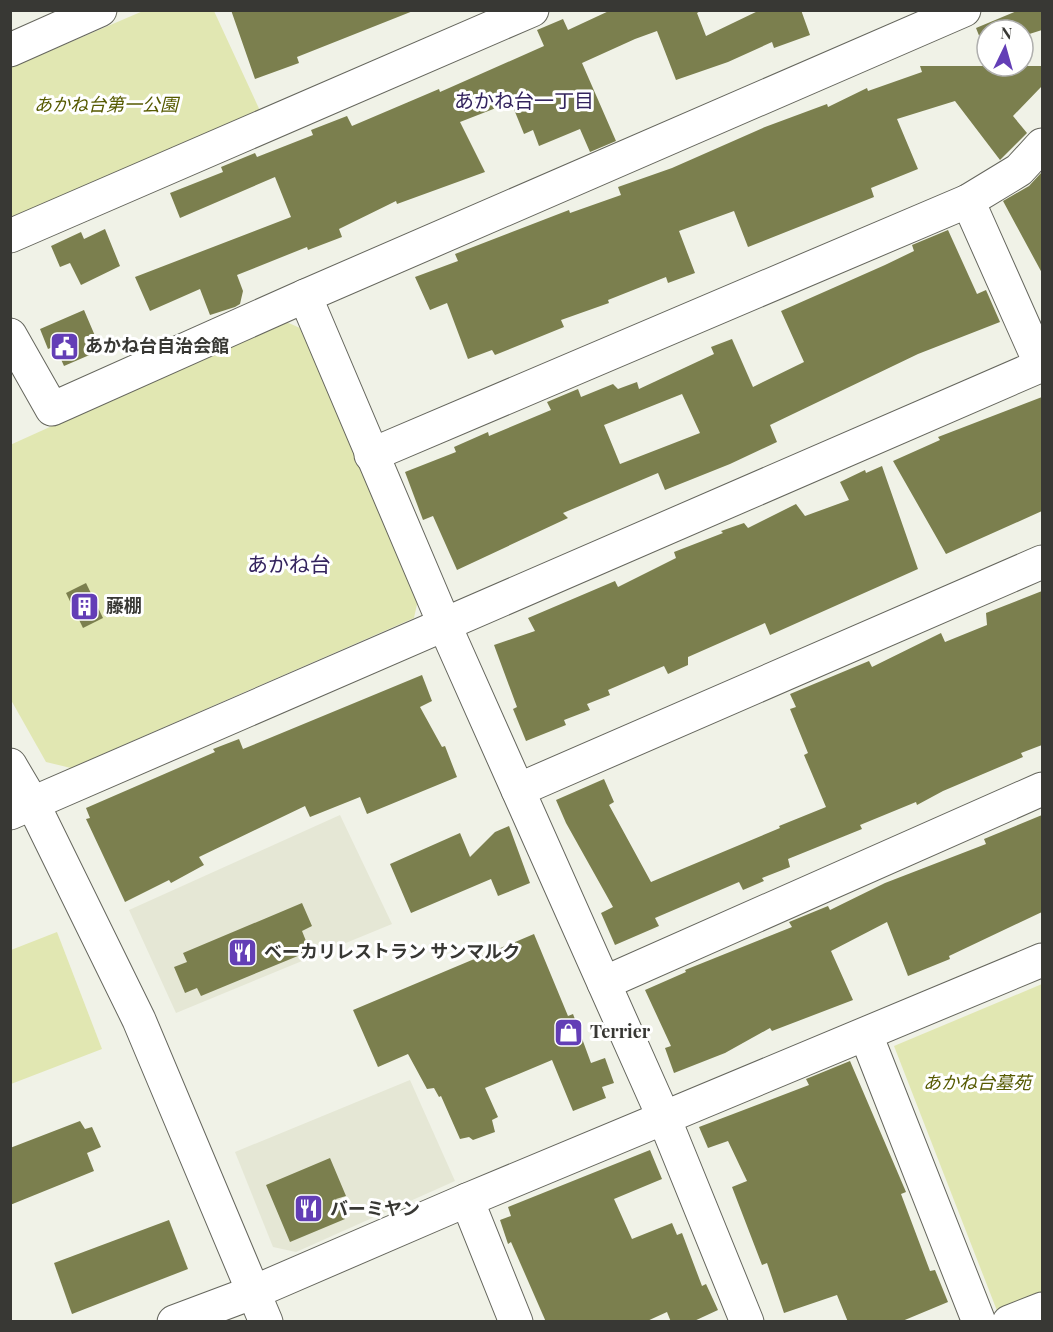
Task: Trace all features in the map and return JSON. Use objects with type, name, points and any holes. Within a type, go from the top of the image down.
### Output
[{"type":"street","points":[[10,50],[100,10]]},
{"type":"street","points":[[10,236],[532,10]]},
{"type":"street","points":[[10,335],[52,409],[305,296],[964,10]]},
{"type":"street","points":[[371,455],[968,201],[1019,170],[1042,145]]},
{"type":"street","points":[[22,809],[1042,365],[968,201]]},
{"type":"street","points":[[305,296],[445,626],[664,1118],[747,1322]]},
{"type":"street","points":[[518,790],[1042,562]]},
{"type":"street","points":[[10,765],[22,809],[140,1020],[260,1307]]},
{"type":"street","points":[[604,983],[1042,789]]},
{"type":"street","points":[[174,1322],[260,1307],[467,1200],[1042,960]]},
{"type":"street","points":[[866,1035],[979,1322]]},
{"type":"street","points":[[467,1200],[516,1322]]},
{"type":"street","points":[[1009,1322],[1042,1309]]},
{"type":"shaded area","points":[[340,815],[392,924],[176,1013],[129,910]]},
{"type":"shaded area","points":[[410,1080],[455,1181],[296,1252],[273,1247],[235,1152]]},
{"type":"green space","name":"あかね台第一公園","points":[[143,11],[214,11],[262,115],[11,224],[10,68]]},
{"type":"green space","points":[[284,321],[300,328],[419,595],[414,618],[71,768],[46,762],[11,700],[10,445]]},
{"type":"green space","points":[[57,932],[102,1049],[11,1084],[11,950]]},
{"type":"green space","name":"あかね台墓苑","points":[[1042,984],[1042,1321],[1001,1321],[894,1046]]},
{"type":"building","points":[[231,10],[413,11],[297,57],[299,63],[255,79]]},
{"type":"building","points":[[611,10],[702,10],[697,13],[706,36],[760,10],[801,10],[810,35],[774,48],[772,42],[728,62],[676,80],[657,31],[635,39],[582,63],[616,141],[590,152],[580,129],[539,146],[533,130],[524,134],[511,102],[460,122],[485,172],[397,204],[396,201],[339,229],[342,237],[308,250],[307,247],[237,275],[243,291],[240,304],[235,307],[210,315],[200,289],[150,311],[135,277],[291,217],[275,177],[180,218],[170,193],[223,172],[221,167],[255,153],[257,157],[313,135],[311,130],[347,116],[352,126],[439,89],[440,92],[544,46],[537,30],[563,19],[568,30]]},
{"type":"building","points":[[1019,10],[1042,10],[1042,30],[1035,32],[1035,18],[1000,18]]},
{"type":"building","points":[[920,66],[975,66],[975,78],[1035,78],[1035,66],[1042,66],[1042,86],[1013,116],[1027,133],[1000,160],[955,101],[897,119],[918,169],[871,188],[874,197],[748,247],[734,211],[679,231],[695,273],[668,283],[666,277],[608,300],[609,303],[561,320],[564,327],[495,355],[492,350],[468,359],[447,303],[430,310],[415,277],[458,261],[455,254],[569,210],[570,213],[621,195],[618,187],[672,168],[765,127],[827,104],[828,107],[867,88],[868,91],[922,72]]},
{"type":"building","points":[[1041,173],[1042,273],[1003,201],[1029,186]]},
{"type":"building","points":[[105,229],[120,266],[81,285],[70,263],[60,267],[51,246],[81,232],[84,239]]},
{"type":"building","points":[[948,230],[977,294],[986,290],[1000,322],[918,354],[770,425],[777,442],[730,464],[665,490],[658,473],[563,513],[568,518],[457,570],[433,516],[423,520],[405,472],[456,452],[454,447],[488,432],[489,436],[551,410],[547,402],[578,389],[581,397],[613,384],[618,389],[637,382],[639,389],[714,354],[711,347],[732,339],[753,387],[804,362],[781,311],[914,251],[912,245]],"holes":[[[682,394],[700,433],[620,464],[604,425]]]},
{"type":"building","points":[[84,310],[101,350],[64,366],[55,346],[48,349],[40,329]]},
{"type":"building","points":[[1042,397],[1042,511],[946,554],[893,461],[940,440],[938,437]]},
{"type":"building","points":[[882,466],[918,569],[770,635],[765,623],[688,657],[688,665],[668,674],[664,666],[608,690],[610,695],[587,704],[590,710],[564,720],[566,725],[526,741],[513,709],[517,707],[494,645],[535,631],[528,618],[615,581],[618,587],[676,558],[674,552],[723,533],[721,531],[744,523],[748,528],[796,504],[805,516],[849,500],[840,482],[865,470],[866,473]]},
{"type":"building","name":"藤棚","points":[[86,583],[103,618],[83,628],[66,593]]},
{"type":"building","points":[[1042,591],[1042,745],[1021,753],[1023,757],[943,791],[917,805],[916,802],[860,825],[862,829],[788,859],[790,867],[762,878],[764,881],[743,890],[739,882],[655,918],[659,926],[615,945],[601,913],[613,907],[566,823],[556,800],[604,779],[614,802],[609,805],[651,882],[780,828],[779,826],[826,807],[804,755],[808,753],[790,709],[796,707],[790,694],[869,661],[872,667],[941,633],[945,642],[987,625],[986,613]]},
{"type":"building","points":[[422,675],[432,701],[420,707],[442,747],[445,746],[457,777],[367,814],[360,797],[310,817],[305,806],[199,857],[204,865],[171,883],[169,880],[125,902],[86,819],[90,818],[86,808],[215,752],[213,749],[239,739],[243,749]]},
{"type":"building","points":[[1042,815],[1042,912],[949,956],[950,959],[908,976],[887,922],[831,951],[853,1000],[772,1031],[770,1028],[725,1053],[674,1073],[665,1048],[671,1046],[645,990],[686,972],[685,970],[792,927],[789,922],[828,906],[830,910],[885,883],[986,844],[984,839]]},
{"type":"building","points":[[509,826],[530,883],[498,896],[491,879],[411,913],[390,864],[460,833],[470,857],[495,832]]},
{"type":"building","points":[[302,903],[312,926],[302,931],[310,951],[201,996],[197,988],[185,993],[174,967],[187,962],[183,953]]},
{"type":"building","points":[[534,934],[568,1016],[573,1014],[591,1063],[605,1058],[614,1083],[602,1087],[606,1098],[573,1111],[552,1060],[485,1088],[498,1117],[492,1120],[495,1132],[473,1140],[469,1137],[460,1139],[441,1096],[439,1097],[434,1088],[427,1089],[408,1054],[378,1067],[353,1010]]},
{"type":"building","points":[[850,1061],[906,1192],[901,1194],[930,1271],[935,1270],[948,1302],[900,1322],[848,1322],[837,1295],[784,1313],[767,1263],[762,1265],[732,1187],[747,1181],[728,1141],[708,1148],[699,1127],[809,1085],[806,1079]]},
{"type":"building","points":[[80,1121],[85,1129],[92,1127],[101,1147],[87,1153],[94,1171],[10,1205],[10,1148]]},
{"type":"building","points":[[650,1150],[662,1179],[614,1199],[632,1239],[672,1223],[677,1235],[682,1233],[702,1286],[706,1284],[718,1310],[692,1322],[671,1322],[667,1312],[645,1322],[546,1322],[511,1242],[508,1244],[500,1220],[511,1216],[508,1207]]},
{"type":"building","name":"バーミヤン","points":[[330,1158],[346,1196],[336,1199],[345,1219],[290,1242],[266,1185]]},
{"type":"building","points":[[169,1220],[188,1269],[72,1314],[54,1263]]},
{"type":"place","name":"あかね台自治会館","points":[[64,346]]},
{"type":"place","name":"藤棚","points":[[85,606]]},
{"type":"place","name":"ベーカリレストラン サンマルク","points":[[243,952]]},
{"type":"place","name":"Terrier","points":[[569,1032]]},
{"type":"place","name":"バーミヤン","points":[[309,1209]]},
{"type":"district","name":"あかね台一丁目","points":[[524,101]]},
{"type":"district","name":"あかね台","points":[[289,565]]}]
